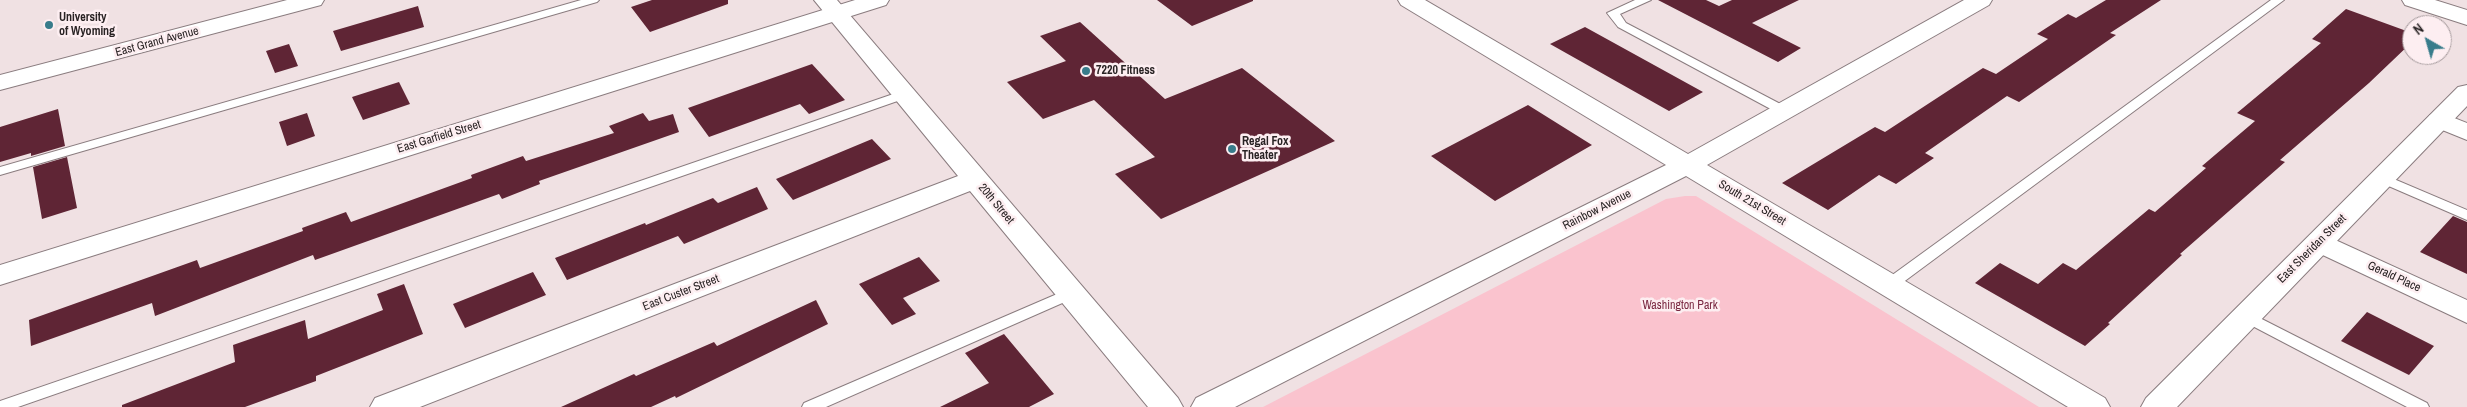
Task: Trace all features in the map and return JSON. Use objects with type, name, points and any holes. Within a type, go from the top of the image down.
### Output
[{"type":"street","name":"East Grand Avenue","points":[[0,63],[244,0]]},
{"type":"street","name":"East Grand Avenue","points":[[0,83],[313,0]]},
{"type":"street","name":"East Garfield Street","points":[[0,275],[831,6],[878,0]]},
{"type":"street","name":"South 21st Street","points":[[1409,0],[2094,407]]},
{"type":"street","name":"Rainbow Avenue","points":[[1207,407],[1687,165],[1981,0]]},
{"type":"street","points":[[2413,0],[2467,18]]},
{"type":"street","name":"20th Street","points":[[831,6],[1167,407]]},
{"type":"street","name":"East Sheridan Street","points":[[2157,407],[2467,92]]},
{"type":"street","points":[[2439,120],[2467,132]]},
{"type":"street","name":"East Custer Street","points":[[386,407],[976,179]]},
{"type":"street","name":"Gerald Place","points":[[2320,242],[2467,312]]},
{"type":"lane","points":[[0,171],[593,0]]},
{"type":"lane","points":[[1645,0],[1613,14],[1622,25],[1784,111]]},
{"type":"lane","points":[[1889,285],[2278,0]]},
{"type":"lane","points":[[0,407],[905,94]]},
{"type":"lane","points":[[2382,178],[2467,215]]},
{"type":"lane","points":[[810,407],[1071,293]]},
{"type":"lane","points":[[2246,316],[2422,407]]},
{"type":"green space","name":"Washington Park","points":[[1696,196],[2039,407],[1263,407],[1666,199]]},
{"type":"building","points":[[652,0],[728,0],[728,4],[650,32],[631,7]]},
{"type":"building","points":[[1157,0],[1253,0],[1253,1],[1192,26]]},
{"type":"building","points":[[1658,0],[1706,0],[1719,6],[1732,0],[1799,0],[1752,23],[1801,48],[1778,62]]},
{"type":"building","points":[[2106,0],[2161,0],[2110,33],[2116,35],[2019,102],[2007,96],[1925,153],[1934,158],[1896,184],[1879,175],[1828,210],[1782,183],[1875,127],[1885,132],[1983,68],[1996,74],[2048,39],[2037,34],[2068,14],[2076,18]]},
{"type":"building","points":[[418,6],[424,27],[341,51],[333,31]]},
{"type":"building","points":[[2346,9],[2402,29],[2402,52],[2369,83],[2280,160],[2285,162],[2180,254],[2182,255],[2085,346],[1975,283],[2000,263],[2038,284],[2063,263],[2076,270],[2149,209],[2155,212],[2206,168],[2202,166],[2255,121],[2237,113],[2321,43],[2312,39]]},
{"type":"building","name":"Regal Fox Theater","points":[[1080,22],[1165,99],[1242,68],[1335,141],[1161,219],[1115,174],[1155,157],[1094,100],[1043,119],[1007,82],[1066,61],[1040,36]]},
{"type":"building","points":[[1585,27],[1703,92],[1669,111],[1550,44]]},
{"type":"building","points":[[289,44],[298,66],[275,73],[266,51]]},
{"type":"building","points":[[812,64],[845,100],[809,114],[800,104],[709,137],[688,108]]},
{"type":"building","points":[[399,82],[410,104],[363,120],[352,97]]},
{"type":"building","points":[[1528,105],[1592,145],[1495,201],[1431,156]]},
{"type":"building","points":[[58,109],[65,146],[31,156],[31,153],[0,162],[0,127]]},
{"type":"building","points":[[307,113],[315,136],[287,146],[279,122]]},
{"type":"building","points":[[643,113],[649,121],[673,114],[679,132],[539,181],[540,184],[502,199],[499,194],[315,260],[313,255],[155,316],[152,303],[31,346],[29,320],[197,260],[200,268],[303,231],[302,228],[346,212],[351,222],[472,178],[471,175],[523,156],[526,161],[614,133],[609,126]]},
{"type":"building","points":[[872,139],[891,159],[793,200],[776,179]]},
{"type":"building","points":[[67,157],[77,208],[42,219],[33,167]]},
{"type":"building","points":[[757,187],[768,209],[684,244],[678,236],[567,280],[555,258],[713,198],[718,203]]},
{"type":"building","points":[[2453,216],[2467,222],[2467,274],[2420,252]]},
{"type":"building","points":[[919,257],[940,281],[903,298],[916,314],[892,325],[859,284]]},
{"type":"building","points":[[533,272],[546,295],[465,328],[453,304]]},
{"type":"building","points":[[404,284],[423,334],[316,376],[316,381],[245,407],[122,407],[122,405],[235,362],[233,345],[305,320],[308,339],[383,310],[377,294]]},
{"type":"building","points":[[816,300],[828,324],[676,398],[675,396],[651,407],[561,407],[634,374],[636,376],[714,342],[717,346]]},
{"type":"building","points":[[2367,312],[2434,346],[2409,375],[2341,341]]},
{"type":"building","points":[[1004,334],[1054,394],[1029,407],[940,407],[989,383],[965,353]]},
{"type":"place","name":"University of Wyoming","points":[[49,25]]},
{"type":"place","name":"7220 Fitness","points":[[1086,71]]},
{"type":"place","name":"Regal Fox Theater","points":[[1232,149]]}]
